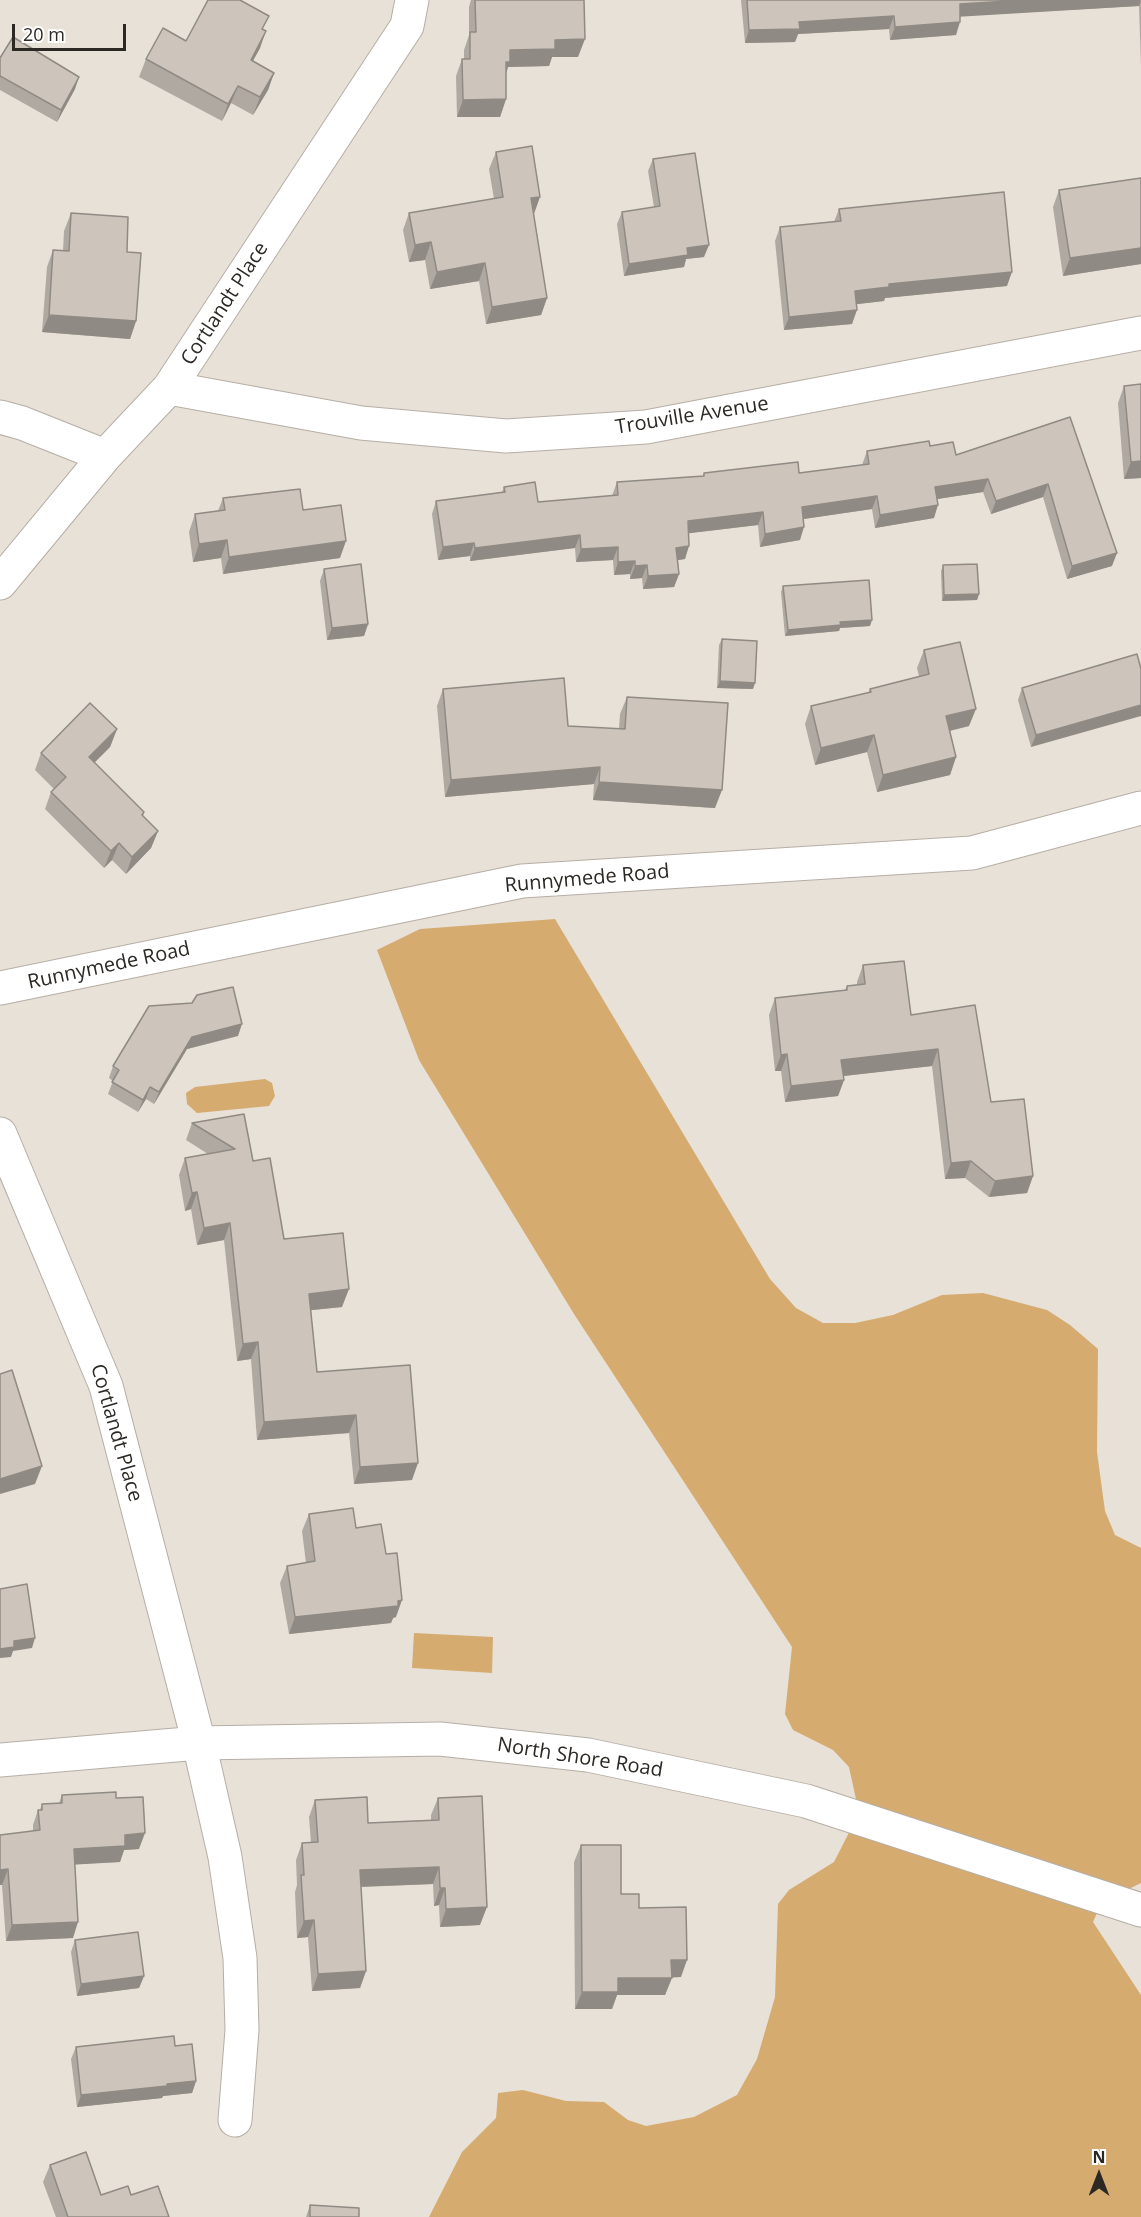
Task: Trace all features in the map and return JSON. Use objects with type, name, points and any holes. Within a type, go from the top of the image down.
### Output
[{"type":"street","name":"Cortlandt Place","points":[[0,583],[105,456],[169,388],[407,26],[412,0]]},
{"type":"street","name":"Trouville Avenue","points":[[169,388],[361,423],[518,435],[646,427],[1141,333]]},
{"type":"street","points":[[0,417],[22,423],[105,456]]},
{"type":"street","name":"Runnymede Road","points":[[0,988],[522,881],[972,853],[1141,808]]},
{"type":"street","name":"Cortlandt Place","points":[[0,1134],[106,1386],[199,1743],[225,1857],[240,1959],[242,2030],[235,2120]]},
{"type":"street","name":"North Shore Road","points":[[0,1760],[199,1743],[440,1739],[588,1755],[806,1801],[1141,1910]]},
{"type":"shaded area","points":[[555,919],[770,1279],[796,1308],[823,1323],[855,1323],[893,1315],[942,1295],[983,1293],[1047,1310],[1070,1325],[1098,1349],[1097,1452],[1105,1511],[1115,1535],[1141,1548],[1141,1883],[1102,1902],[1093,1922],[1141,1995],[1141,2217],[429,2217],[462,2152],[496,2118],[498,2093],[523,2090],[566,2101],[604,2102],[628,2120],[646,2126],[694,2117],[737,2095],[757,2059],[775,1997],[778,1904],[789,1890],[834,1862],[859,1813],[849,1767],[833,1750],[793,1730],[785,1714],[792,1647],[574,1314],[419,1060],[377,950],[420,929]]},
{"type":"shaded area","points":[[265,1079],[272,1083],[275,1096],[269,1106],[197,1113],[187,1104],[186,1093],[195,1087]]},
{"type":"shaded area","points":[[414,1633],[493,1637],[492,1673],[412,1668]]},
{"type":"building","points":[[208,0],[240,0],[269,16],[262,29],[266,31],[251,60],[274,73],[260,97],[238,86],[228,104],[146,59],[163,28],[186,41]]},
{"type":"building","points":[[475,0],[584,0],[585,39],[555,40],[555,49],[510,50],[510,62],[506,62],[506,99],[463,100],[462,59],[470,59],[470,32],[476,32]]},
{"type":"building","points":[[747,0],[1025,0],[960,4],[960,22],[895,27],[894,16],[799,22],[800,29],[749,30]]},
{"type":"building","points":[[13,37],[79,77],[61,110],[0,76],[0,58]]},
{"type":"building","points":[[532,146],[540,197],[531,198],[547,298],[492,307],[485,263],[437,272],[431,242],[415,245],[409,213],[503,197],[496,152]]},
{"type":"building","points":[[695,153],[709,245],[687,248],[688,255],[629,264],[622,212],[660,206],[653,159]]},
{"type":"building","points":[[1141,178],[1141,248],[1070,258],[1059,190]]},
{"type":"building","points":[[1004,192],[1012,272],[889,284],[889,287],[855,291],[857,310],[789,317],[780,227],[841,221],[839,209]]},
{"type":"building","points":[[71,213],[128,217],[127,252],[141,253],[136,321],[49,315],[53,250],[69,251]]},
{"type":"building","points":[[1141,384],[1141,461],[1131,462],[1124,386]]},
{"type":"building","points":[[1070,417],[1117,553],[1072,566],[1048,484],[996,501],[988,479],[935,487],[938,505],[880,515],[877,496],[802,507],[804,527],[765,534],[763,512],[688,521],[689,546],[676,548],[679,574],[648,576],[647,565],[635,566],[635,561],[618,562],[618,547],[581,549],[580,535],[475,548],[474,543],[443,547],[436,501],[505,492],[504,487],[535,482],[538,502],[618,495],[617,482],[704,476],[704,473],[798,462],[799,473],[869,464],[867,451],[929,441],[930,446],[953,442],[956,455]]},
{"type":"building","points":[[300,489],[303,510],[341,505],[346,541],[229,557],[227,540],[199,544],[195,514],[225,510],[223,498]]},
{"type":"building","points":[[361,564],[368,624],[332,628],[324,569]]},
{"type":"building","points":[[977,564],[979,594],[944,595],[943,565]]},
{"type":"building","points":[[869,580],[872,620],[788,630],[783,586]]},
{"type":"building","points":[[722,639],[757,641],[755,683],[720,681]]},
{"type":"building","points":[[960,642],[976,709],[946,716],[956,757],[883,775],[874,735],[821,748],[811,706],[871,692],[870,689],[929,674],[924,650]]},
{"type":"building","points":[[1137,654],[1141,669],[1141,705],[1036,735],[1022,688]]},
{"type":"building","points":[[564,678],[568,726],[625,729],[627,697],[728,703],[722,790],[599,782],[600,767],[451,780],[443,689]]},
{"type":"building","points":[[90,703],[117,729],[89,757],[144,812],[142,815],[158,831],[132,857],[119,843],[111,851],[51,792],[66,777],[41,753]]},
{"type":"building","points":[[904,961],[911,1015],[975,1005],[991,1102],[1024,1099],[1033,1176],[995,1181],[971,1161],[951,1163],[938,1049],[841,1060],[844,1080],[791,1086],[787,1054],[781,1055],[775,998],[847,990],[847,986],[865,984],[863,965]]},
{"type":"building","points":[[233,987],[242,1024],[192,1037],[159,1092],[150,1087],[143,1100],[112,1082],[119,1070],[113,1066],[149,1006],[192,1003],[197,995]]},
{"type":"building","points":[[244,1114],[253,1161],[270,1158],[284,1239],[343,1233],[349,1289],[309,1294],[317,1372],[410,1365],[418,1463],[360,1467],[356,1415],[264,1422],[258,1342],[243,1344],[230,1223],[204,1228],[197,1192],[192,1193],[185,1158],[235,1149],[192,1123]]},
{"type":"building","points":[[12,1370],[42,1466],[0,1479],[0,1374]]},
{"type":"building","points":[[353,1508],[356,1528],[381,1524],[386,1554],[397,1553],[402,1600],[398,1601],[398,1606],[295,1617],[287,1566],[315,1561],[309,1514]]},
{"type":"building","points":[[27,1584],[35,1638],[14,1641],[14,1647],[0,1649],[0,1589]]},
{"type":"building","points":[[116,1792],[116,1798],[143,1797],[145,1833],[125,1835],[125,1846],[74,1849],[78,1922],[12,1925],[8,1869],[0,1870],[0,1835],[40,1830],[38,1810],[42,1810],[42,1804],[62,1803],[62,1795]]},
{"type":"building","points":[[482,1796],[487,1907],[446,1909],[445,1888],[440,1888],[439,1867],[360,1870],[366,1971],[318,1974],[314,1920],[304,1921],[301,1875],[304,1875],[302,1843],[318,1842],[315,1800],[367,1797],[368,1823],[439,1820],[438,1798]]},
{"type":"building","points":[[581,1845],[621,1845],[621,1894],[639,1894],[639,1908],[686,1907],[687,1960],[671,1960],[672,1978],[618,1978],[618,1992],[582,1992]]},
{"type":"building","points":[[138,1932],[144,1976],[81,1984],[75,1940]]},
{"type":"building","points":[[174,2036],[175,2046],[192,2044],[196,2081],[81,2095],[76,2047]]},
{"type":"building","points":[[86,2152],[101,2195],[128,2186],[131,2195],[158,2186],[169,2217],[68,2217],[50,2165]]},
{"type":"building","points":[[310,2205],[359,2208],[359,2217],[310,2217]]}]
